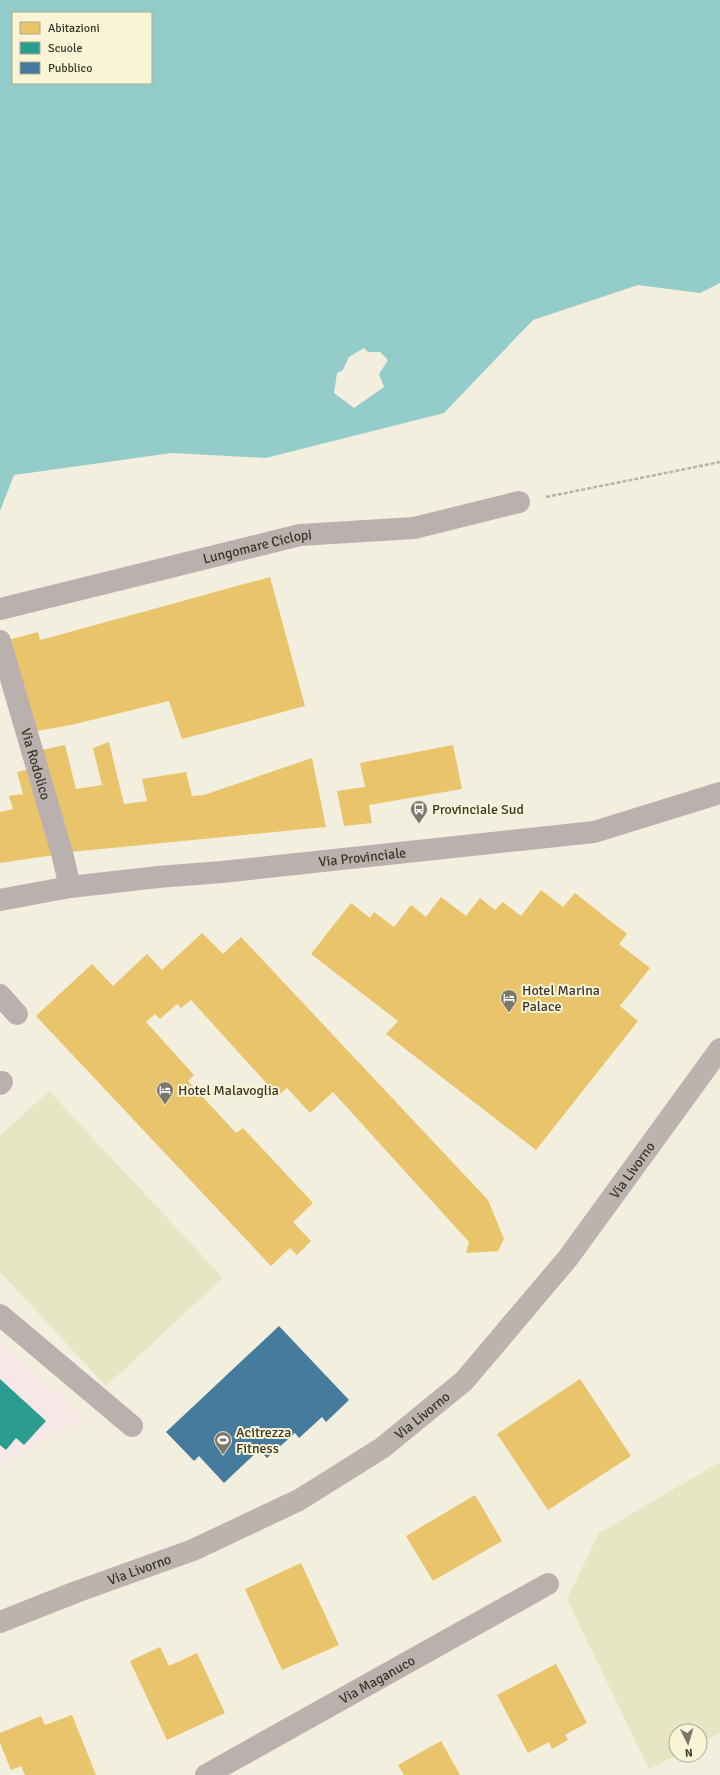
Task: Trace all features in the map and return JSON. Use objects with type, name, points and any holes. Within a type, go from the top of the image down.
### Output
[{"type":"main road","name":"Via Livorno","points":[[0,1622],[76,1592],[192,1550],[299,1500],[382,1448],[464,1381],[568,1258],[720,1049]]},
{"type":"street","name":"Lungomare Ciclopi","points":[[0,609],[300,535],[414,528],[519,502]]},
{"type":"street","name":"Via Rodolico","points":[[0,641],[62,853],[70,887]]},
{"type":"street","name":"Via Provinciale","points":[[0,900],[70,887],[594,832],[720,793]]},
{"type":"street","points":[[0,995],[17,1014]]},
{"type":"street","points":[[0,1315],[132,1426]]},
{"type":"street","name":"Via Maganuco","points":[[206,1775],[548,1584]]},
{"type":"path","points":[[519,502],[720,462]]},
{"type":"shaded area","points":[[0,1343],[85,1418],[0,1465]]},
{"type":"green space","points":[[49,1091],[223,1278],[106,1386],[0,1272],[0,1136]]},
{"type":"green space","points":[[720,1462],[720,1733],[708,1739],[708,1723],[668,1723],[668,1760],[649,1769],[567,1599],[599,1533]]},
{"type":"water","points":[[0,0],[720,0],[720,283],[700,293],[638,285],[533,320],[444,413],[266,458],[172,453],[14,475],[0,511]],"holes":[[[364,348],[368,352],[380,352],[388,360],[379,374],[384,387],[354,408],[334,393],[337,373],[343,370],[349,357]]]},
{"type":"building: Abitazioni","points":[[270,577],[305,706],[182,739],[169,701],[71,725],[37,731],[8,640],[38,632],[40,640]]},
{"type":"building: Abitazioni","points":[[109,742],[124,804],[147,801],[142,779],[186,772],[192,796],[204,795],[312,758],[326,827],[71,852],[41,750],[65,745],[76,789],[102,785],[93,748]]},
{"type":"building: Abitazioni","points":[[453,745],[462,789],[369,805],[372,823],[344,826],[337,791],[365,787],[360,763]]},
{"type":"building: Abitazioni","points":[[30,769],[54,855],[0,863],[0,812],[13,809],[9,796],[23,794],[17,772]]},
{"type":"building: Abitazioni","name":"Hotel Marina Palace","points":[[541,890],[563,907],[575,893],[627,934],[619,944],[650,968],[620,1006],[638,1021],[536,1150],[386,1034],[398,1021],[311,954],[351,903],[370,918],[374,912],[394,927],[411,905],[426,917],[441,897],[466,916],[480,898],[495,910],[503,902],[521,916]]},
{"type":"building: Abitazioni","name":"Hotel Malavoglia","points":[[202,933],[223,954],[241,937],[488,1200],[504,1239],[498,1251],[466,1253],[469,1242],[333,1092],[310,1113],[287,1088],[278,1096],[191,1000],[181,1008],[177,1004],[160,1019],[155,1014],[146,1022],[194,1075],[188,1081],[236,1133],[243,1128],[313,1203],[293,1222],[311,1241],[297,1255],[290,1248],[271,1266],[36,1016],[92,964],[113,986],[147,954],[162,970]]},
{"type":"building: Abitazioni","points":[[580,1379],[631,1456],[548,1510],[497,1434]]},
{"type":"building: Abitazioni","points":[[475,1495],[502,1541],[433,1581],[406,1536]]},
{"type":"building: Abitazioni","points":[[301,1563],[339,1645],[282,1670],[245,1589]]},
{"type":"building: Abitazioni","points":[[160,1647],[169,1666],[197,1653],[225,1713],[167,1740],[130,1661]]},
{"type":"building: Abitazioni","points":[[556,1664],[587,1723],[565,1735],[568,1740],[552,1749],[549,1742],[528,1753],[497,1695]]},
{"type":"building: Abitazioni","points":[[72,1715],[96,1775],[25,1775],[21,1766],[11,1770],[0,1743],[0,1733],[41,1716],[45,1725]]},
{"type":"building: Abitazioni","points":[[441,1741],[460,1775],[404,1775],[398,1765]]},
{"type":"building: Scuole","points":[[0,1379],[46,1421],[24,1445],[16,1438],[6,1450],[0,1445]]},
{"type":"building: Pubblico","points":[[279,1326],[349,1400],[326,1422],[322,1417],[299,1438],[295,1433],[267,1458],[259,1450],[224,1483],[199,1456],[194,1461],[166,1432]]},
{"type":"place","name":"Provinciale Sud","points":[[419,824]]},
{"type":"place","name":"Hotel Marina Palace","points":[[509,1013]]},
{"type":"place","name":"Hotel Malavoglia","points":[[165,1105]]},
{"type":"place","name":"Acitrezza Fitness","points":[[223,1455]]}]
